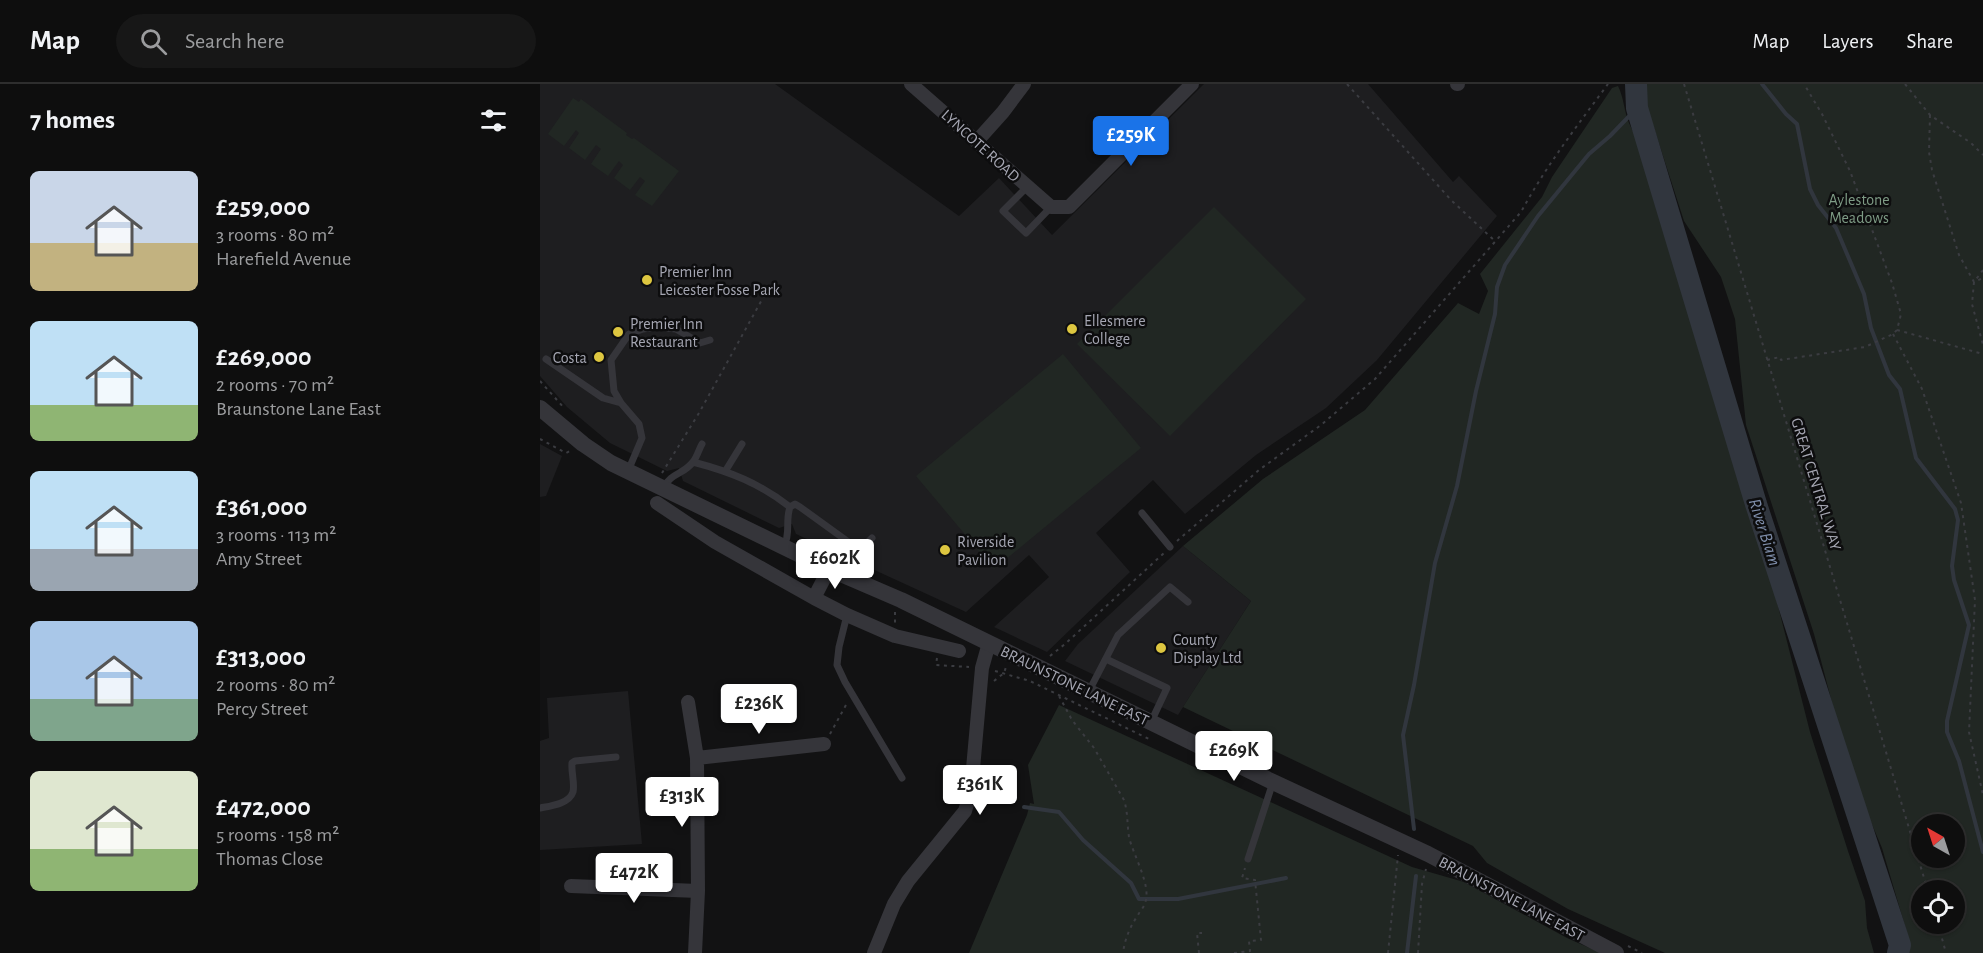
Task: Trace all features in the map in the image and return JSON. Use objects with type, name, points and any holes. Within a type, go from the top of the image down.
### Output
[{"type":"street","name":"LYNCOTE ROAD","points":[[911,84],[1051,207]]},
{"type":"street","points":[[977,141],[1004,112],[1024,84]]},
{"type":"street","points":[[1051,207],[1069,207],[1192,84]]},
{"type":"street","name":"BRAUNSTONE LANE EAST","points":[[540,408],[583,444],[611,463],[829,569],[901,600],[1273,782],[1428,854],[1616,953]]},
{"type":"street","points":[[661,488],[716,542],[814,598],[896,636],[959,651]]},
{"type":"street","points":[[814,598],[829,569]]},
{"type":"street","points":[[874,953],[894,904],[908,881],[965,811],[971,791],[982,668],[989,643]]},
{"type":"street","points":[[688,702],[697,758],[698,891],[695,953]]},
{"type":"street","points":[[697,758],[824,744]]},
{"type":"street","points":[[571,886],[698,891]]},
{"type":"lane","points":[[1027,187],[1003,211],[1026,233],[1051,207]]},
{"type":"lane","points":[[628,471],[642,438],[639,424],[614,391],[611,360],[629,334],[657,327],[676,329],[700,343],[710,340]]},
{"type":"lane","points":[[546,359],[603,398],[621,403]]},
{"type":"lane","points":[[661,488],[669,477],[680,473],[693,462],[702,444]]},
{"type":"lane","points":[[726,471],[742,444]]},
{"type":"lane","points":[[693,462],[726,471],[770,491],[790,507]]},
{"type":"lane","points":[[784,547],[789,536],[787,516],[790,507],[795,504],[854,546],[864,546],[872,538]]},
{"type":"lane","points":[[1142,513],[1170,547]]},
{"type":"lane","points":[[1088,693],[1118,634],[1170,587],[1188,602]]},
{"type":"lane","points":[[848,615],[838,647],[837,665],[902,778]]},
{"type":"lane","points":[[1106,659],[1167,688],[1150,722]]},
{"type":"lane","points":[[540,808],[560,804],[572,795],[574,790],[572,763],[616,757]]},
{"type":"lane","points":[[1248,859],[1273,782]]},
{"type":"path","points":[[1347,84],[1451,200],[1496,242]]},
{"type":"path","points":[[1048,658],[1258,470],[1321,425],[1375,380],[1521,212],[1560,149],[1608,84]]},
{"type":"path","name":"GREAT CENTRAL WAY","points":[[1684,84],[1925,880]]},
{"type":"path","points":[[1767,360],[1780,357],[1781,360],[1798,358],[1865,347],[1893,334],[1897,330],[1901,314],[1850,171],[1822,114],[1804,84]]},
{"type":"path","points":[[1907,85],[1930,115],[1971,142],[1983,154]]},
{"type":"path","points":[[1930,115],[1929,152],[1932,170],[1959,255],[1974,282]]},
{"type":"path","points":[[1983,270],[1974,282],[1972,304],[1983,345]]},
{"type":"path","points":[[1974,282],[1983,278]]},
{"type":"path","points":[[661,488],[699,413],[764,296]]},
{"type":"path","points":[[1897,330],[1983,354]]},
{"type":"path","points":[[1893,334],[1922,389],[1961,503],[1975,600],[1969,732],[1983,795]]},
{"type":"path","points":[[540,440],[566,453],[583,444]]},
{"type":"path","points":[[938,646],[936,665],[982,668],[1030,681],[1153,741]]},
{"type":"path","points":[[979,694],[1004,673],[1012,655]]},
{"type":"path","points":[[824,744],[852,694]]},
{"type":"path","points":[[1059,696],[1072,720],[1094,748],[1124,800],[1127,808],[1129,837],[1145,880],[1146,903],[1125,939],[1123,953]]},
{"type":"path","points":[[1388,953],[1399,841]]},
{"type":"path","points":[[1418,953],[1422,884],[1428,854]]},
{"type":"path","points":[[1234,953],[1250,951],[1248,941],[1261,940],[1255,880],[1242,878],[1248,859]]},
{"type":"path","points":[[1199,953],[1197,933],[1202,933]]},
{"type":"path","points":[[1941,934],[1946,953]]},
{"type":"shaded area","name":"Ellesmere College","points":[[540,84],[775,84],[959,216],[999,178],[1052,235],[1204,84],[1368,84],[1453,182],[1459,176],[1497,216],[1377,360],[1326,408],[1256,455],[1185,514],[1153,480],[1096,533],[1130,572],[1047,652],[994,627],[1049,577],[1029,555],[966,612],[796,534],[792,524],[779,528],[683,481],[679,468],[667,471],[610,443],[567,407],[540,376]]},
{"type":"shaded area","points":[[540,444],[562,456],[546,496],[540,497]]},
{"type":"shaded area","points":[[1183,546],[1251,601],[1178,715],[1065,661],[1078,644]]},
{"type":"shaded area","points":[[628,691],[642,844],[540,850],[540,741],[549,738],[547,698]]},
{"type":"green space","name":"Aylestone Meadows","points":[[1645,84],[1983,84],[1983,953],[1903,953],[1907,933],[1882,848],[1851,775],[1814,634],[1746,425],[1735,319],[1721,277],[1684,221],[1645,100]]},
{"type":"green space","points":[[1618,86],[1629,123],[1650,162],[1717,388],[1722,426],[1744,485],[1810,732],[1865,901],[1867,928],[1874,953],[1665,953],[1568,909],[1487,863],[1473,846],[1183,707],[1251,601],[1183,546],[1263,479],[1365,410],[1458,303],[1479,314],[1488,291],[1480,274],[1542,197],[1552,177],[1612,88]]},
{"type":"green space","points":[[573,98],[579,102],[581,99],[627,133],[626,135],[634,138],[679,171],[652,206],[635,195],[645,181],[640,177],[630,190],[614,178],[623,165],[619,161],[608,176],[591,164],[601,149],[596,145],[585,160],[569,148],[579,133],[576,130],[564,146],[548,134]]},
{"type":"green space","points":[[1214,207],[1306,299],[1170,436],[1077,344]]},
{"type":"green space","points":[[1063,354],[1141,448],[994,569],[916,476]]},
{"type":"green space","points":[[1059,705],[1412,867],[1464,882],[1567,938],[1601,953],[969,953],[1030,803],[1034,804],[1028,765]]},
{"type":"waterway","name":"River Biam","points":[[1636,84],[1637,108],[1756,504],[1900,945],[1898,953]]},
{"type":"waterway","points":[[1762,84],[1797,124],[1810,189],[1818,205],[1836,228],[1864,294],[1871,328],[1889,375],[1900,389],[1916,458],[1955,509],[1958,520],[1952,566],[1954,580],[1969,625],[1947,721],[1947,732],[1959,761],[1983,852]]},
{"type":"waterway","name":"River Biam","points":[[1414,829],[1403,735],[1435,563],[1457,486],[1476,391],[1495,314],[1497,287],[1505,265],[1538,216],[1589,154],[1637,108]]},
{"type":"waterway","points":[[1024,807],[1059,812],[1083,840],[1131,883],[1139,899],[1178,899],[1286,878]]},
{"type":"waterway","name":"River Biam","points":[[1407,953],[1416,876]]},
{"type":"place","name":"Premier Inn Leicester Fosse Park","points":[[647,280]]},
{"type":"place","name":"Ellesmere College","points":[[1072,329]]},
{"type":"place","name":"Premier Inn Restaurant","points":[[618,332]]},
{"type":"place","name":"Costa","points":[[599,357]]},
{"type":"place","name":"Riverside Pavilion","points":[[945,550]]},
{"type":"place","name":"County Display Ltd","points":[[1161,648]]}]
